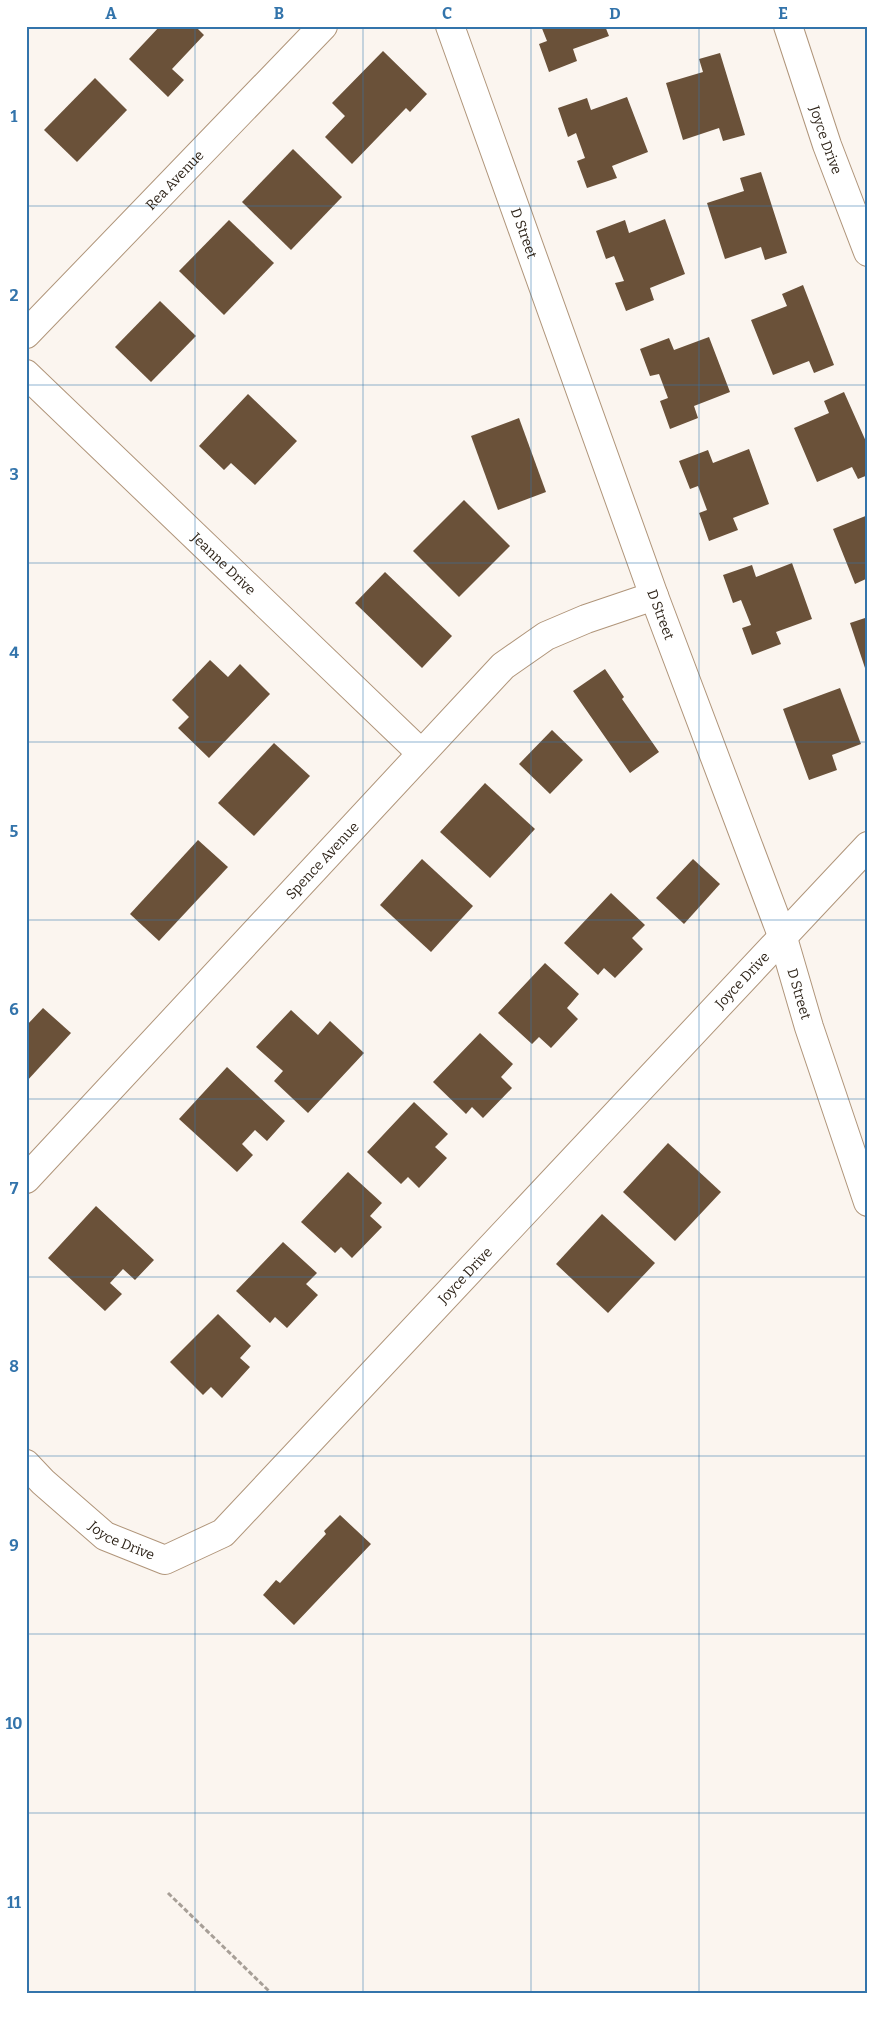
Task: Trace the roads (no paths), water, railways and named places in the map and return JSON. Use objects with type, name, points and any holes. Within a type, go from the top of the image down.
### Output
[{"type":"street","name":"Rea Avenue","points":[[26,334],[323,26]]},
{"type":"street","name":"D Street","points":[[450,26],[654,596],[783,938],[809,1027],[868,1202]]},
{"type":"street","name":"Joyce Drive","points":[[788,26],[827,145],[868,252]]},
{"type":"street","name":"Jeanne Drive","points":[[26,374],[420,753]]},
{"type":"street","name":"Spence Avenue","points":[[26,1179],[420,753],[503,666],[546,636],[586,619],[654,596]]},
{"type":"street","name":"Joyce Drive","points":[[26,1464],[42,1482],[105,1536],[165,1560],[223,1533],[868,846]]}]
